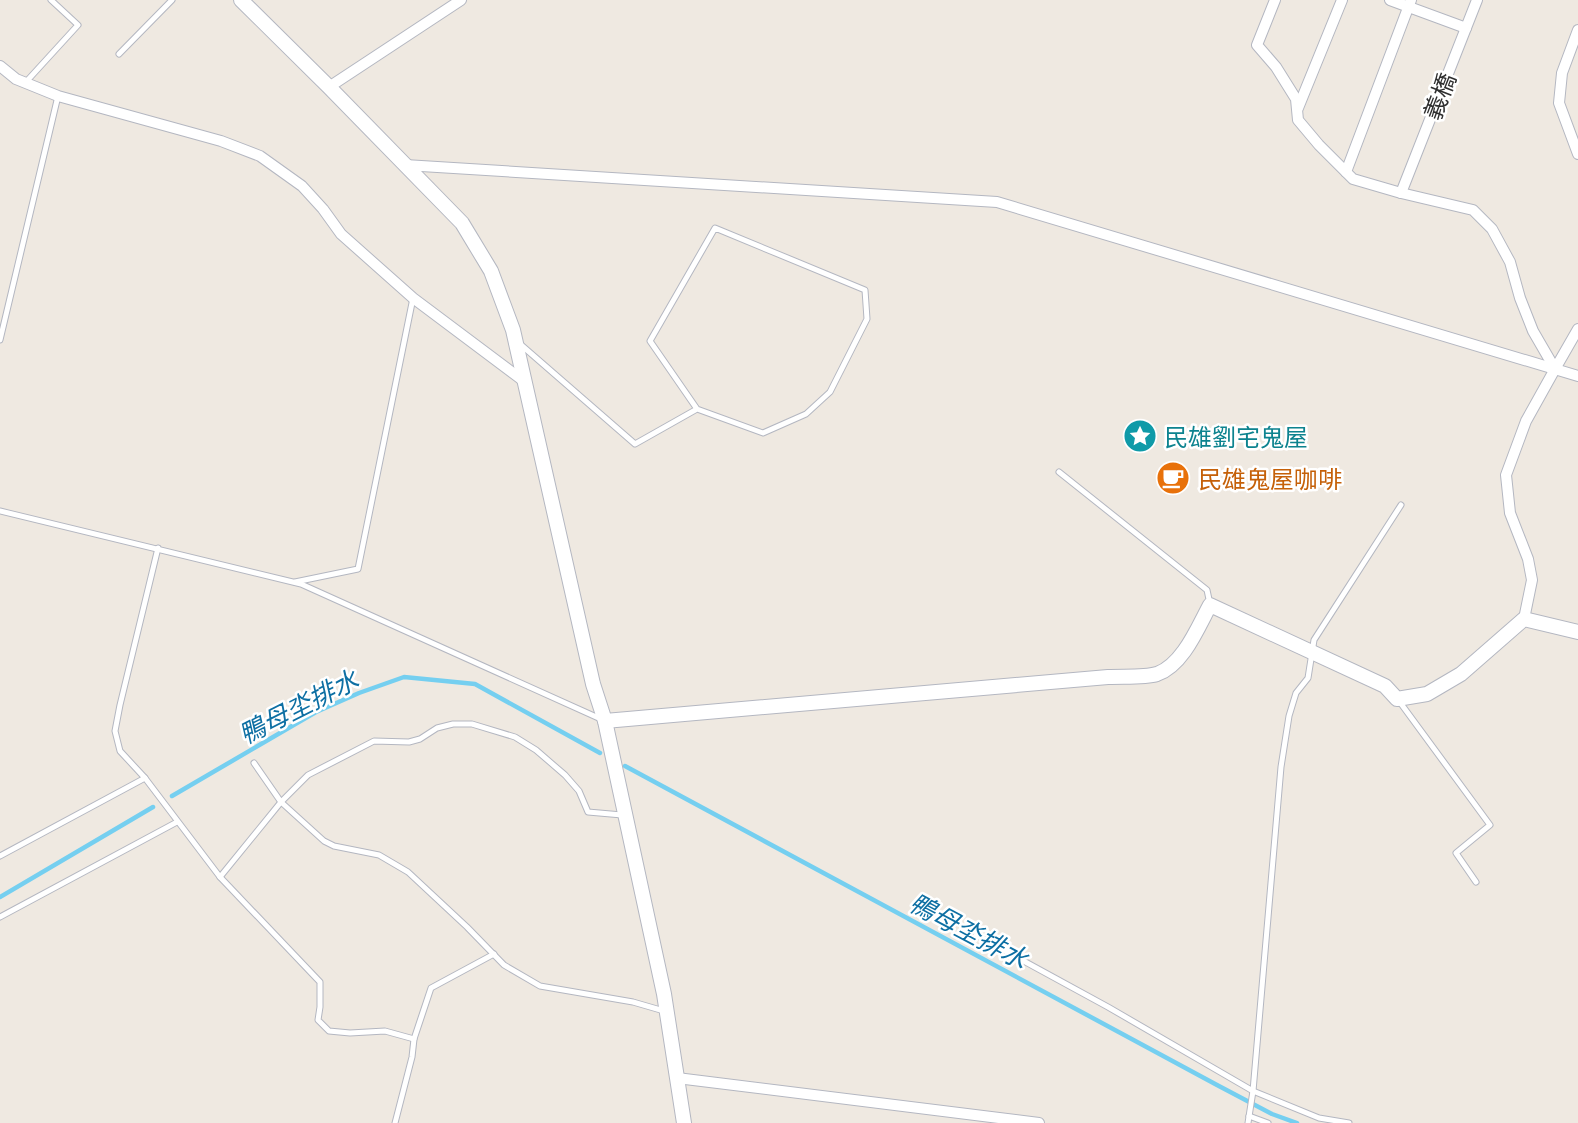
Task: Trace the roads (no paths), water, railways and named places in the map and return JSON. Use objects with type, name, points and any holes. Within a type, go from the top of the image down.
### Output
[{"type":"street","points":[[241,0],[462,223],[491,271],[515,340],[593,684],[605,721],[667,1012],[684,1123]]},
{"type":"street","points":[[329,87],[461,0]]},
{"type":"street","points":[[1275,0],[1257,45],[1290,88],[1296,99],[1298,120],[1353,178],[1401,193],[1473,210],[1492,229],[1510,262],[1520,299],[1533,331],[1555,369]]},
{"type":"street","points":[[1297,111],[1342,0]]},
{"type":"street","points":[[1390,0],[1409,3],[1466,28]]},
{"type":"street","name":"義橋","points":[[1401,193],[1477,0]]},
{"type":"street","points":[[1346,172],[1409,3]]},
{"type":"street","points":[[1578,30],[1562,73],[1559,103],[1578,155]]},
{"type":"street","points":[[0,66],[16,79],[58,96],[221,141],[260,156],[302,186],[341,234],[413,298],[525,382]]},
{"type":"street","points":[[405,165],[997,202],[1578,376]]},
{"type":"street","points":[[605,721],[1156,674],[1169,668],[1181,655],[1210,605],[1385,686],[1397,699],[1427,694],[1461,674],[1524,619],[1532,580],[1528,559],[1510,513],[1506,475],[1526,421],[1578,329]]},
{"type":"street","points":[[1524,619],[1578,632]]},
{"type":"street","points":[[677,1078],[1039,1123]]},
{"type":"lane","points":[[25,83],[78,25],[51,0]]},
{"type":"lane","points":[[120,54],[172,0]]},
{"type":"lane","points":[[0,340],[58,96]]},
{"type":"lane","points":[[515,340],[635,444],[697,409],[763,433],[806,414],[830,392],[867,319],[864,290],[715,228],[650,341],[697,409]]},
{"type":"lane","points":[[292,582],[358,569],[413,298]]},
{"type":"lane","points":[[1059,472],[1207,590],[1210,605]]},
{"type":"lane","points":[[1248,1123],[1281,767],[1289,716],[1296,693],[1308,678],[1314,640],[1401,505]]},
{"type":"lane","points":[[0,510],[301,584],[605,721]]},
{"type":"lane","points":[[158,548],[120,705],[115,732],[120,751],[145,778],[220,877],[320,982],[318,1020],[329,1031],[385,1031],[414,1039]]},
{"type":"lane","points":[[1397,699],[1490,825],[1456,853],[1476,882]]},
{"type":"lane","points":[[220,877],[281,802],[309,775],[374,741],[410,742],[453,723],[472,724],[515,737],[536,750],[565,775],[579,791],[588,812],[624,815]]},
{"type":"lane","points":[[254,763],[281,802],[324,841],[334,846],[379,855],[408,872],[504,965],[540,986],[634,1002],[667,1012]]},
{"type":"lane","points":[[0,856],[145,778]]},
{"type":"lane","points":[[0,917],[177,822]]},
{"type":"lane","points":[[976,935],[1253,1091],[1319,1118],[1349,1123]]},
{"type":"lane","points":[[395,1123],[414,1039],[431,988],[494,954]]},
{"type":"lane","points":[[1249,1116],[1268,1123]]},
{"type":"waterway","name":"鴨母坔排水","points":[[172,796],[316,712],[404,677],[475,684],[600,753]]},
{"type":"waterway","name":"鴨母坔排水","points":[[625,766],[1217,1085],[1272,1114],[1297,1123]]},
{"type":"waterway","name":"鴨母坔排水","points":[[0,897],[153,807]]},
{"type":"place","name":"民雄劉宅鬼屋","points":[[1140,436]]},
{"type":"place","name":"民雄鬼屋咖啡","points":[[1173,478]]}]
